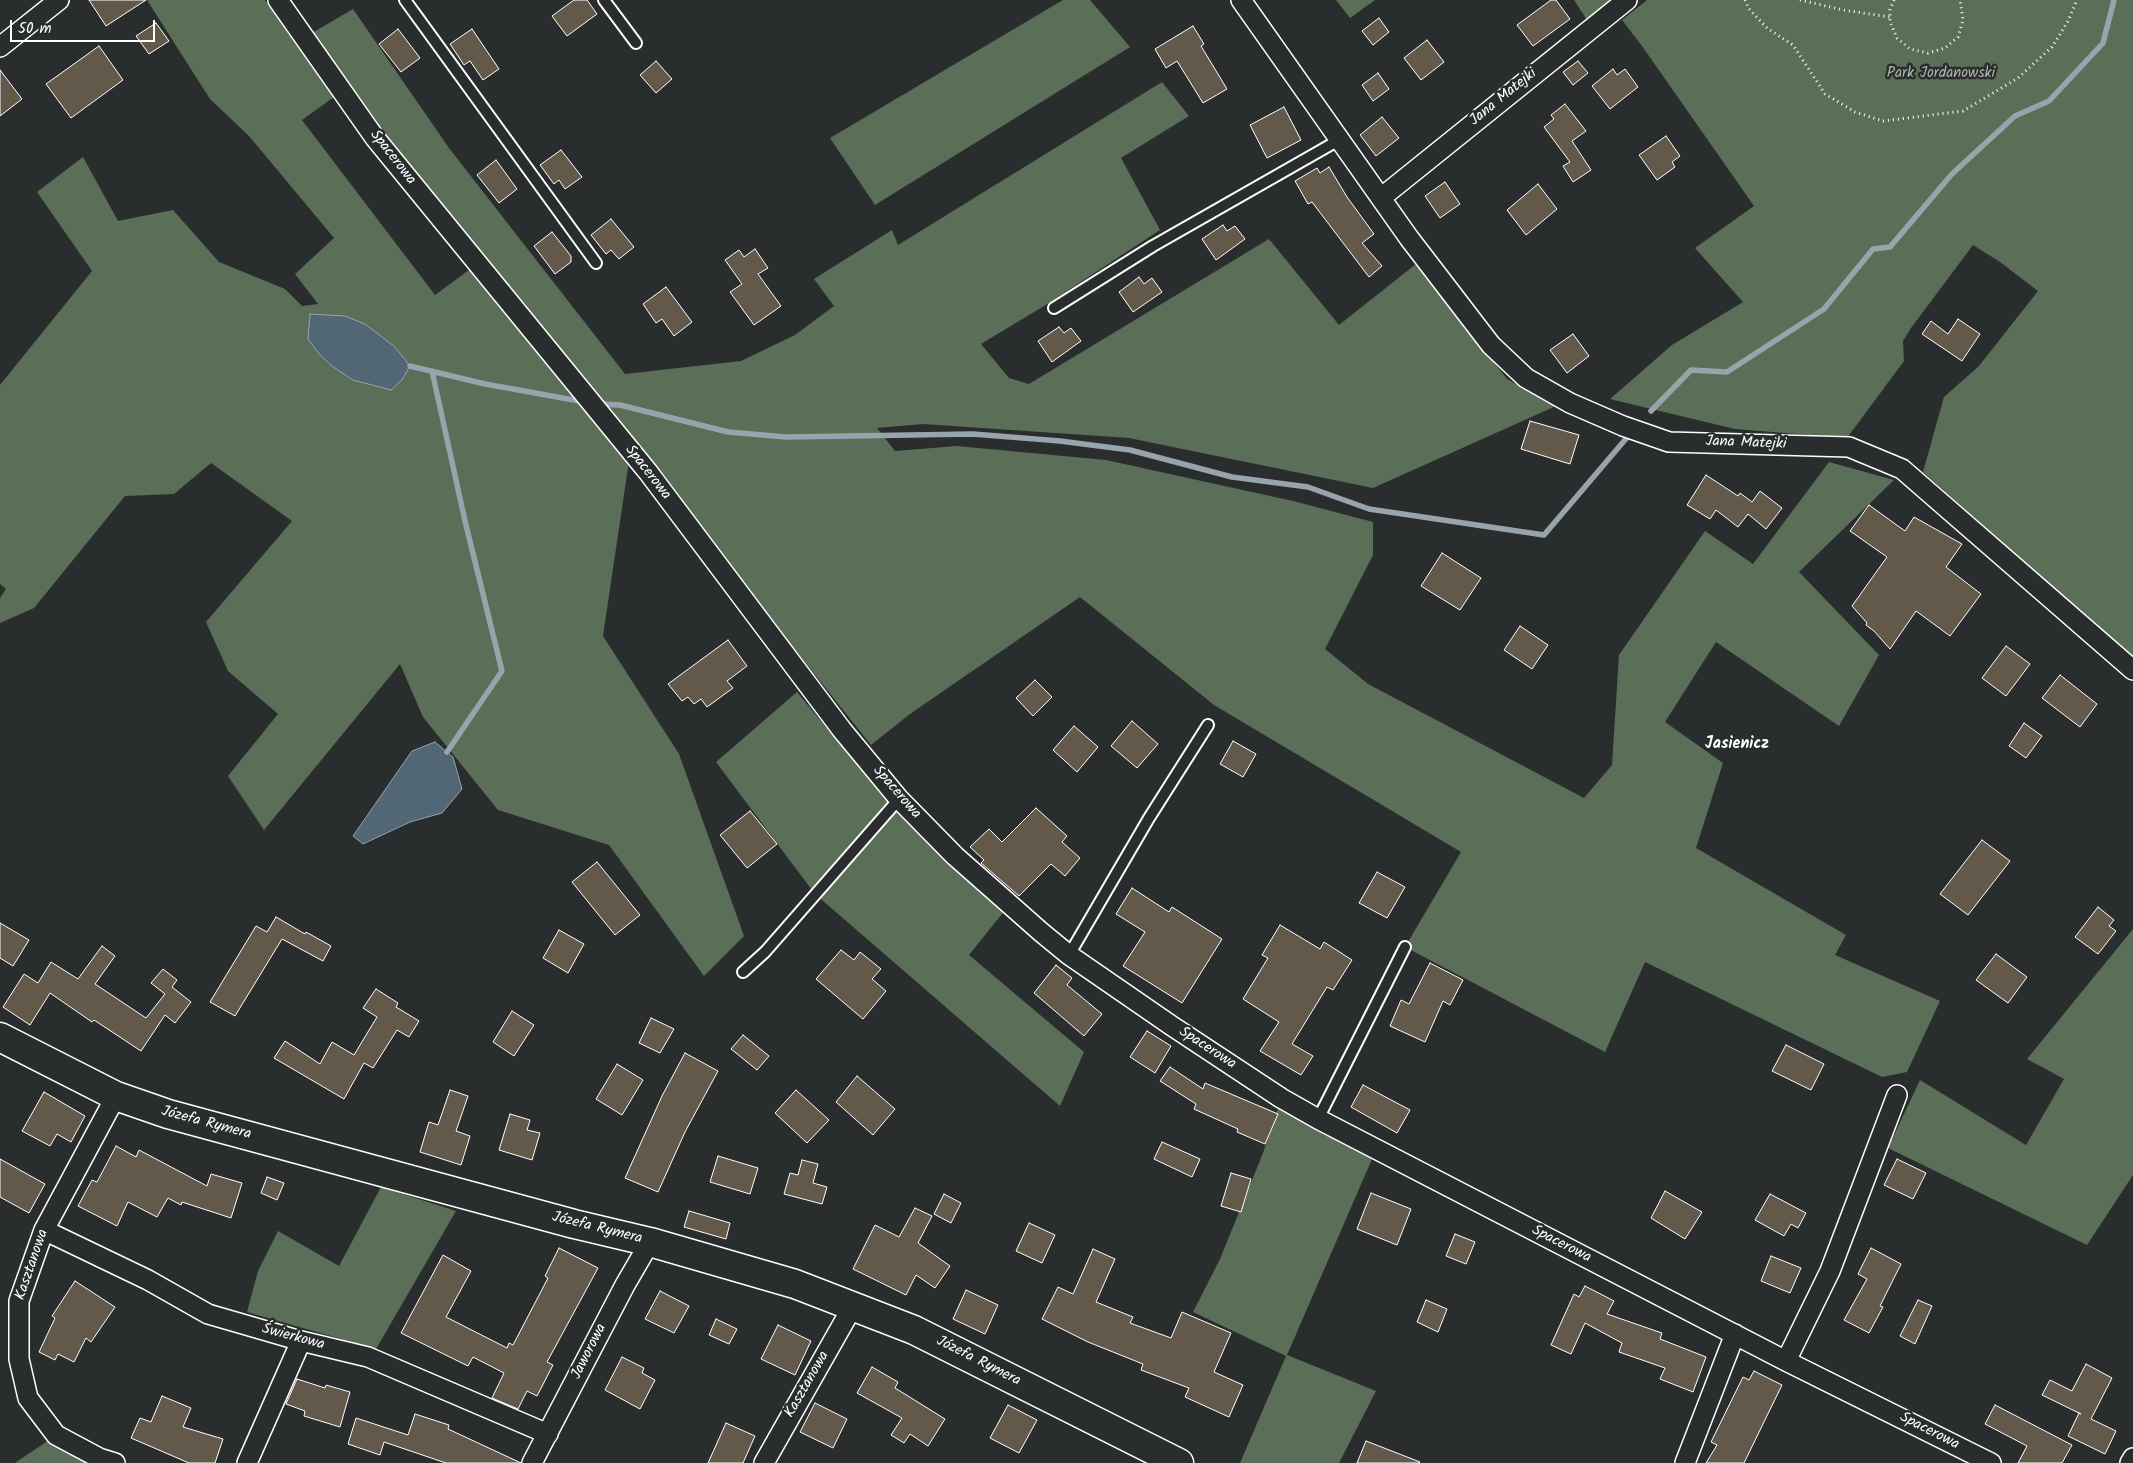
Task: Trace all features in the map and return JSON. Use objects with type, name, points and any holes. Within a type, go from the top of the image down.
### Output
[{"type":"street","points":[[0,47],[59,0]]},
{"type":"street","name":"Spacerowa","points":[[278,0],[375,138],[648,472],[842,730],[899,799],[955,856],[1069,955],[1281,1098],[1318,1119],[1786,1361],[1991,1463]]},
{"type":"street","name":"Jana Matejki","points":[[1241,0],[1339,140],[1382,197],[1409,238],[1491,345],[1526,378],[1570,403],[1623,426],[1669,442],[1849,447],[1902,469],[2133,670]]},
{"type":"street","name":"Jana Matejki","points":[[1382,197],[1627,0]]},
{"type":"street","name":"Józefa Rymera","points":[[0,1037],[116,1096],[168,1114],[574,1224],[650,1242],[796,1284],[914,1330],[1179,1463]]},
{"type":"street","points":[[1786,1361],[1830,1272],[1897,1095]]},
{"type":"street","name":"Kasztanowa","points":[[115,1463],[99,1458],[56,1435],[28,1398],[19,1359],[18,1301],[44,1230],[116,1096]]},
{"type":"street","name":"Świerkowa","points":[[44,1230],[148,1280],[208,1314],[301,1341],[368,1357],[548,1434]]},
{"type":"street","name":"Jaworowa","points":[[532,1463],[625,1285],[650,1242]]},
{"type":"street","name":"Kasztanowa","points":[[764,1463],[853,1306]]},
{"type":"street","points":[[1685,1463],[1735,1334]]},
{"type":"street","points":[[247,1463],[301,1341]]},
{"type":"street","points":[[2130,1463],[2133,1458]]},
{"type":"lane","points":[[405,0],[596,263]]},
{"type":"lane","points":[[604,0],[636,43]]},
{"type":"lane","points":[[1054,308],[1153,246],[1339,140]]},
{"type":"lane","points":[[1069,955],[1149,818],[1208,725]]},
{"type":"lane","points":[[743,972],[765,952],[899,799]]},
{"type":"lane","points":[[1318,1119],[1405,947]]},
{"type":"path","points":[[1745,0],[1749,9],[1767,28],[1793,45],[1825,94],[1855,112],[1883,121],[1963,111],[2018,78],[2052,47],[2068,21],[2076,0]]},
{"type":"path","points":[[1800,0],[1843,10],[1890,17]]},
{"type":"path","points":[[1894,0],[1890,17],[1894,33],[1906,46],[1922,53],[1939,51],[1950,45],[1960,31],[1963,14],[1960,0]]},
{"type":"green space","points":[[147,0],[265,0],[334,97],[302,120],[435,295],[469,270],[629,461],[603,636],[679,754],[744,936],[704,976],[609,845],[498,810],[423,717],[400,664],[264,830],[228,776],[278,714],[228,671],[206,622],[292,521],[211,463],[174,494],[125,496],[34,608],[0,623],[0,598],[6,589],[0,584],[0,385],[92,271],[37,192],[83,157],[118,221],[173,210],[219,262],[285,289],[302,306],[318,304],[295,274],[334,238],[249,136],[210,99]]},
{"type":"green space","points":[[1063,0],[1090,0],[1130,47],[875,205],[830,138]]},
{"type":"green space","points":[[1336,0],[1375,0],[1350,18]]},
{"type":"green space","points":[[1574,0],[1612,0],[1587,20]]},
{"type":"green space","name":"Park Jordanowski","points":[[1647,0],[2133,0],[2133,656],[2117,644],[1923,472],[1944,397],[1979,366],[2038,291],[2000,262],[1973,245],[1911,328],[1903,341],[1904,361],[1847,438],[1735,429],[1610,399],[1672,345],[1743,302],[1695,248],[1754,206],[1622,20]]},
{"type":"green space","points":[[353,9],[449,148],[625,374],[741,361],[795,335],[834,306],[814,279],[892,230],[898,245],[1162,82],[1189,116],[1121,158],[1160,230],[1044,306],[981,344],[1009,378],[1029,384],[1269,239],[1339,325],[1416,264],[1507,379],[1556,406],[1373,488],[1129,438],[923,424],[877,428],[895,451],[957,446],[1106,460],[1293,501],[1373,522],[1373,555],[1325,649],[1368,684],[1584,798],[1612,765],[1619,655],[1705,531],[1753,564],[1829,462],[1894,480],[1799,572],[1879,655],[1839,726],[1716,642],[1665,722],[1723,763],[1696,848],[1846,935],[1835,955],[1940,1001],[1907,1072],[1882,1077],[1645,962],[1605,1052],[1405,947],[1461,852],[1214,705],[1080,597],[910,714],[871,745],[366,113],[312,33]]},
{"type":"green space","points":[[797,692],[884,797],[1006,909],[969,955],[1084,1052],[1060,1106],[815,894],[716,762]]},
{"type":"green space","points":[[2133,929],[2133,1175],[2087,1245],[1888,1148],[1920,1080],[2026,1145],[2064,1079],[2027,1059]]},
{"type":"green space","points":[[1279,1105],[1372,1159],[1287,1355],[1376,1391],[1339,1463],[1240,1463],[1286,1356],[1193,1312],[1220,1259],[1263,1153]]},
{"type":"green space","points":[[381,1187],[456,1211],[376,1349],[247,1312],[258,1271],[278,1231],[339,1266]]},
{"type":"green space","points":[[49,1440],[85,1460],[87,1463],[15,1463]]},
{"type":"water","points":[[310,314],[345,316],[365,324],[395,347],[410,366],[402,380],[391,390],[353,380],[332,366],[320,355],[308,339]]},
{"type":"water","points":[[435,742],[453,757],[462,789],[442,813],[410,822],[363,844],[353,836],[412,751]]},
{"type":"building","points":[[89,0],[146,0],[106,26]]},
{"type":"building","points":[[574,0],[587,0],[597,14],[567,36],[552,16]]},
{"type":"building","points":[[1551,0],[1556,0],[1570,19],[1533,46],[1517,25]]},
{"type":"building","points":[[1379,18],[1389,32],[1373,45],[1362,31]]},
{"type":"building","points":[[156,23],[169,41],[149,54],[136,36]]},
{"type":"building","points":[[1193,26],[1204,44],[1201,46],[1227,89],[1203,103],[1177,61],[1166,68],[1155,49]]},
{"type":"building","points":[[398,29],[420,58],[401,72],[379,44]]},
{"type":"building","points":[[472,29],[499,69],[483,80],[470,61],[464,65],[450,44]]},
{"type":"building","points":[[1427,40],[1444,62],[1421,80],[1404,58]]},
{"type":"building","points":[[99,46],[123,80],[71,118],[46,84]]},
{"type":"building","points":[[656,61],[672,79],[656,93],[640,75]]},
{"type":"building","points":[[1578,61],[1588,73],[1573,85],[1563,72]]},
{"type":"building","points":[[1613,69],[1617,75],[1625,69],[1638,87],[1610,109],[1592,86]]},
{"type":"building","points":[[0,70],[22,99],[0,116]]},
{"type":"building","points":[[1378,73],[1389,89],[1373,101],[1362,85]]},
{"type":"building","points":[[1565,104],[1586,131],[1572,141],[1591,170],[1573,182],[1563,166],[1570,162],[1544,127],[1554,119],[1551,115]]},
{"type":"building","points":[[1284,107],[1301,140],[1267,158],[1250,125]]},
{"type":"building","points":[[1382,117],[1399,138],[1376,156],[1360,135]]},
{"type":"building","points":[[1666,136],[1680,156],[1672,162],[1675,167],[1657,180],[1639,155]]},
{"type":"building","points":[[561,150],[582,177],[565,189],[559,180],[554,184],[540,165]]},
{"type":"building","points":[[496,160],[517,189],[499,203],[477,175]]},
{"type":"building","points":[[1329,167],[1347,197],[1374,234],[1362,243],[1382,266],[1369,277],[1312,202],[1308,204],[1295,181],[1317,168],[1320,173]]},
{"type":"building","points":[[1445,182],[1460,204],[1440,218],[1425,196]]},
{"type":"building","points":[[1538,184],[1557,209],[1526,235],[1507,210]]},
{"type":"building","points":[[611,219],[634,247],[619,259],[611,250],[606,254],[591,235]]},
{"type":"building","points":[[1223,225],[1227,231],[1235,226],[1245,239],[1216,260],[1202,239]]},
{"type":"building","points":[[552,232],[571,256],[571,262],[555,274],[534,246]]},
{"type":"building","points":[[755,249],[768,268],[758,274],[781,306],[754,325],[730,292],[742,284],[725,260],[739,250],[744,257]]},
{"type":"building","points":[[1139,277],[1144,284],[1152,278],[1162,292],[1133,312],[1119,292]]},
{"type":"building","points":[[666,287],[692,322],[674,336],[662,319],[656,323],[643,304]]},
{"type":"building","points":[[1958,319],[1980,334],[1962,361],[1922,334],[1931,321],[1948,334]]},
{"type":"building","points":[[1059,327],[1064,333],[1071,328],[1081,341],[1052,362],[1038,341]]},
{"type":"building","points":[[1573,334],[1589,356],[1567,373],[1550,350]]},
{"type":"building","points":[[1530,421],[1579,435],[1570,464],[1521,449]]},
{"type":"building","points":[[1706,475],[1738,496],[1740,493],[1752,502],[1760,491],[1782,508],[1766,529],[1748,514],[1738,527],[1716,510],[1710,519],[1687,505]]},
{"type":"building","points":[[1869,505],[1905,531],[1914,517],[1962,544],[1946,567],[1981,594],[1950,636],[1916,611],[1890,649],[1866,625],[1867,623],[1852,606],[1887,557],[1850,531]]},
{"type":"building","points":[[1442,553],[1481,578],[1460,610],[1421,586]]},
{"type":"building","points":[[1520,626],[1548,645],[1532,669],[1504,650]]},
{"type":"building","points":[[728,640],[747,666],[727,681],[733,688],[707,707],[701,699],[694,704],[688,697],[682,701],[668,684]]},
{"type":"building","points":[[2006,646],[2030,664],[2006,696],[1982,678]]},
{"type":"building","points":[[2060,675],[2097,704],[2080,727],[2042,698]]},
{"type":"building","points":[[1035,680],[1052,697],[1033,716],[1016,698]]},
{"type":"building","points":[[1132,721],[1158,744],[1137,768],[1111,746]]},
{"type":"building","points":[[2024,723],[2042,736],[2026,758],[2009,746]]},
{"type":"building","points":[[1074,726],[1098,747],[1077,772],[1053,750]]},
{"type":"building","points":[[1233,741],[1256,754],[1243,777],[1220,764]]},
{"type":"building","points":[[1036,808],[1067,836],[1062,842],[1080,858],[1065,876],[1051,864],[1019,896],[981,863],[984,860],[970,847],[989,829],[1002,842]]},
{"type":"building","points":[[750,811],[777,844],[747,868],[720,835]]},
{"type":"building","points":[[1982,840],[2010,861],[1968,915],[1940,894]]},
{"type":"building","points":[[597,862],[640,915],[615,935],[572,882]]},
{"type":"building","points":[[1377,872],[1405,887],[1387,918],[1359,903]]},
{"type":"building","points":[[1132,888],[1169,912],[1172,907],[1222,939],[1182,1003],[1123,966],[1145,932],[1116,914]]},
{"type":"building","points":[[2098,907],[2114,920],[2109,926],[2116,931],[2098,954],[2075,937]]},
{"type":"building","points":[[276,917],[305,934],[306,932],[331,946],[323,961],[282,939],[235,1016],[210,1002],[256,926],[267,932]]},
{"type":"building","points":[[0,923],[29,940],[13,966],[0,958]]},
{"type":"building","points":[[1280,925],[1320,949],[1324,942],[1352,960],[1333,990],[1327,987],[1292,1044],[1313,1056],[1301,1075],[1260,1051],[1279,1022],[1243,999],[1268,958],[1262,955]]},
{"type":"building","points":[[559,930],[584,944],[568,973],[543,958]]},
{"type":"building","points":[[102,946],[115,956],[95,984],[146,1018],[165,994],[151,983],[163,969],[177,980],[172,987],[191,1002],[175,1023],[165,1015],[141,1051],[94,1020],[92,1022],[50,993],[30,1025],[3,1007],[24,974],[38,983],[51,962],[78,979]]},
{"type":"building","points":[[841,950],[854,960],[860,952],[881,969],[872,979],[886,991],[863,1019],[816,979]]},
{"type":"building","points":[[1996,954],[2027,977],[2008,1003],[1976,980]]},
{"type":"building","points":[[1430,963],[1463,980],[1450,1005],[1443,1001],[1425,1042],[1390,1026],[1401,1000],[1409,1004]]},
{"type":"building","points":[[1056,965],[1072,978],[1067,985],[1102,1014],[1084,1036],[1034,993]]},
{"type":"building","points":[[376,989],[398,1003],[396,1007],[419,1021],[409,1037],[397,1030],[373,1068],[364,1063],[344,1099],[274,1058],[285,1041],[320,1064],[332,1042],[354,1055],[377,1017],[363,1008]]},
{"type":"building","points":[[512,1011],[534,1025],[514,1056],[493,1042]]},
{"type":"building","points":[[651,1018],[674,1029],[660,1053],[639,1043]]},
{"type":"building","points":[[1147,1031],[1171,1046],[1155,1073],[1130,1057]]},
{"type":"building","points":[[743,1035],[769,1056],[757,1070],[731,1049]]},
{"type":"building","points":[[1786,1045],[1824,1064],[1811,1090],[1772,1071]]},
{"type":"building","points":[[685,1053],[718,1071],[685,1132],[658,1192],[625,1178],[662,1096]]},
{"type":"building","points":[[617,1064],[643,1080],[622,1115],[596,1099]]},
{"type":"building","points":[[1170,1067],[1203,1089],[1205,1083],[1278,1114],[1265,1144],[1237,1132],[1238,1129],[1194,1109],[1196,1104],[1160,1081]]},
{"type":"building","points":[[857,1076],[895,1109],[873,1135],[836,1102]]},
{"type":"building","points":[[1363,1085],[1410,1110],[1397,1133],[1351,1107]]},
{"type":"building","points":[[450,1090],[468,1096],[456,1131],[470,1136],[461,1165],[420,1152],[429,1122],[438,1125]]},
{"type":"building","points":[[796,1090],[829,1120],[807,1143],[775,1113]]},
{"type":"building","points":[[44,1092],[85,1116],[71,1142],[57,1134],[50,1146],[22,1131]]},
{"type":"building","points":[[510,1114],[530,1120],[527,1130],[540,1133],[532,1160],[499,1150]]},
{"type":"building","points":[[1162,1142],[1200,1159],[1192,1177],[1154,1159]]},
{"type":"building","points":[[116,1146],[136,1157],[139,1150],[207,1186],[211,1174],[242,1183],[231,1218],[182,1202],[181,1205],[168,1198],[157,1217],[128,1202],[117,1226],[78,1206],[92,1180],[97,1182]]},
{"type":"building","points":[[718,1156],[758,1168],[750,1194],[710,1182]]},
{"type":"building","points":[[0,1159],[45,1184],[29,1213],[0,1197]]},
{"type":"building","points":[[1897,1159],[1926,1173],[1913,1199],[1884,1185]]},
{"type":"building","points":[[802,1160],[818,1164],[813,1183],[827,1187],[822,1204],[784,1194],[790,1173],[798,1175]]},
{"type":"building","points":[[1231,1173],[1251,1179],[1241,1212],[1221,1206]]},
{"type":"building","points":[[267,1177],[284,1183],[277,1200],[261,1193]]},
{"type":"building","points":[[1665,1191],[1702,1212],[1685,1239],[1651,1218]]},
{"type":"building","points":[[1371,1193],[1411,1209],[1397,1245],[1357,1229]]},
{"type":"building","points":[[944,1194],[961,1203],[951,1223],[934,1214]]},
{"type":"building","points":[[1770,1194],[1806,1213],[1798,1228],[1791,1224],[1784,1236],[1755,1220]]},
{"type":"building","points":[[915,1208],[932,1216],[918,1243],[950,1266],[935,1288],[916,1275],[906,1295],[853,1269],[875,1225],[899,1237]]},
{"type":"building","points":[[689,1211],[730,1223],[726,1239],[684,1227]]},
{"type":"building","points":[[1029,1223],[1055,1235],[1042,1263],[1016,1251]]},
{"type":"building","points":[[1455,1234],[1475,1242],[1466,1264],[1446,1256]]},
{"type":"building","points":[[559,1248],[598,1268],[547,1362],[553,1365],[537,1396],[527,1391],[518,1409],[492,1398],[504,1373],[473,1357],[468,1366],[401,1333],[443,1255],[471,1271],[446,1317],[507,1348],[509,1343],[513,1345],[548,1278],[545,1276]]},
{"type":"building","points":[[1871,1248],[1901,1264],[1880,1306],[1883,1307],[1869,1333],[1844,1320],[1867,1279],[1858,1274]]},
{"type":"building","points":[[1093,1249],[1115,1259],[1096,1302],[1133,1317],[1130,1323],[1171,1338],[1182,1312],[1231,1333],[1214,1372],[1243,1385],[1229,1417],[1185,1397],[1189,1388],[1141,1370],[1143,1364],[1088,1342],[1042,1319],[1058,1287],[1073,1294]]},
{"type":"building","points":[[1771,1256],[1801,1268],[1790,1293],[1761,1281]]},
{"type":"building","points":[[75,1281],[115,1307],[91,1342],[86,1338],[74,1362],[58,1354],[55,1360],[39,1352],[55,1318],[52,1316]]},
{"type":"building","points":[[1585,1286],[1614,1301],[1607,1314],[1662,1333],[1660,1339],[1706,1357],[1693,1392],[1660,1379],[1665,1368],[1619,1352],[1622,1343],[1585,1323],[1571,1354],[1551,1345],[1574,1294],[1579,1297]]},
{"type":"building","points":[[966,1290],[998,1305],[985,1334],[953,1319]]},
{"type":"building","points":[[660,1291],[689,1306],[674,1333],[645,1319]]},
{"type":"building","points":[[1426,1300],[1447,1309],[1438,1332],[1417,1322]]},
{"type":"building","points":[[1918,1300],[1932,1306],[1915,1344],[1900,1336]]},
{"type":"building","points":[[716,1319],[737,1329],[729,1344],[709,1335]]},
{"type":"building","points":[[778,1325],[811,1341],[795,1375],[761,1359]]},
{"type":"building","points":[[622,1357],[644,1368],[642,1373],[655,1380],[640,1409],[605,1390]]},
{"type":"building","points":[[2086,1364],[2112,1378],[2091,1419],[2116,1431],[2105,1454],[2068,1436],[2079,1413],[2042,1395],[2050,1380],[2072,1391]]},
{"type":"building","points":[[872,1367],[898,1382],[895,1388],[945,1419],[928,1446],[910,1434],[904,1443],[891,1435],[902,1418],[857,1393]]},
{"type":"building","points":[[1754,1371],[1782,1385],[1744,1463],[1706,1463],[1717,1445],[1711,1442],[1743,1377],[1749,1380]]},
{"type":"building","points":[[297,1379],[325,1388],[326,1385],[350,1392],[340,1427],[304,1416],[305,1411],[286,1404]]},
{"type":"building","points":[[162,1396],[191,1408],[183,1427],[223,1439],[215,1463],[189,1463],[131,1438],[140,1418],[151,1422]]},
{"type":"building","points":[[815,1403],[847,1419],[833,1448],[800,1432]]},
{"type":"building","points":[[1008,1405],[1037,1420],[1019,1453],[990,1438]]},
{"type":"building","points":[[1995,1405],[2072,1445],[2062,1463],[2018,1463],[2027,1446],[1985,1424]]},
{"type":"building","points":[[415,1414],[449,1425],[448,1429],[521,1463],[446,1463],[384,1442],[380,1455],[348,1444],[356,1418],[408,1435]]},
{"type":"building","points":[[726,1423],[755,1436],[743,1463],[708,1463]]},
{"type":"building","points":[[1366,1441],[1420,1462],[1357,1463]]},
{"type":"waterway","points":[[1651,411],[1691,370],[1727,372],[1824,309],[1873,249],[1890,247],[1952,174],[2015,116],[2049,101],[2103,43],[2114,0]]},
{"type":"waterway","points":[[410,366],[485,384],[585,402]]},
{"type":"waterway","points":[[432,371],[465,521],[502,671],[447,752]]},
{"type":"waterway","points":[[599,404],[620,405],[728,432],[786,437],[973,434],[1060,441],[1130,450],[1232,477],[1308,487],[1369,509],[1544,535],[1630,434]]},
{"type":"district","name":"Jasienicz","points":[[1737,745]]}]
